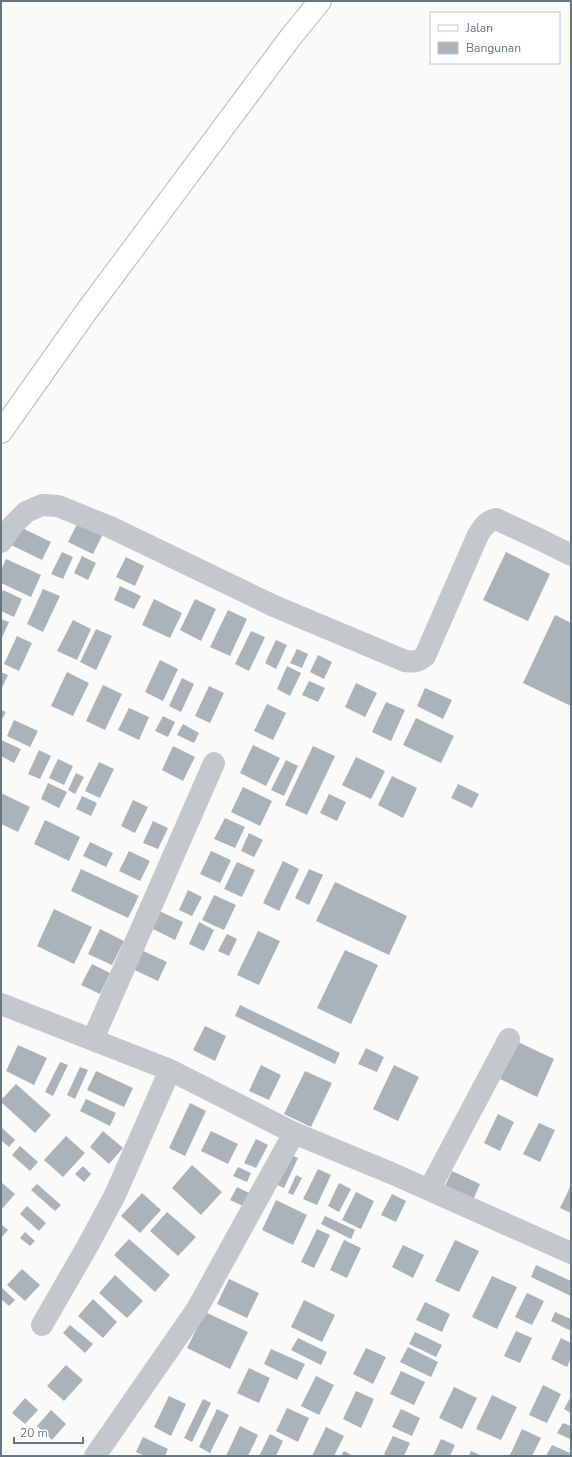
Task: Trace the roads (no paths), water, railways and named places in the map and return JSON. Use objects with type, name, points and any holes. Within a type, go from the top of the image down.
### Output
[{"type":"main road","points":[[1,432],[86,312],[290,38],[320,1]]},
{"type":"street","points":[[1,542],[13,525],[26,512],[42,505],[58,506],[110,528],[274,606],[406,661],[414,662],[425,656],[478,535],[488,522],[496,520],[571,555]]},
{"type":"street","points":[[93,1039],[214,763]]},
{"type":"street","points":[[1,1004],[170,1070],[294,1133],[429,1190],[571,1253]]},
{"type":"street","points":[[429,1190],[509,1039]]},
{"type":"street","points":[[42,1325],[87,1248],[115,1195],[170,1070]]},
{"type":"street","points":[[95,1456],[197,1309],[294,1133]]}]
